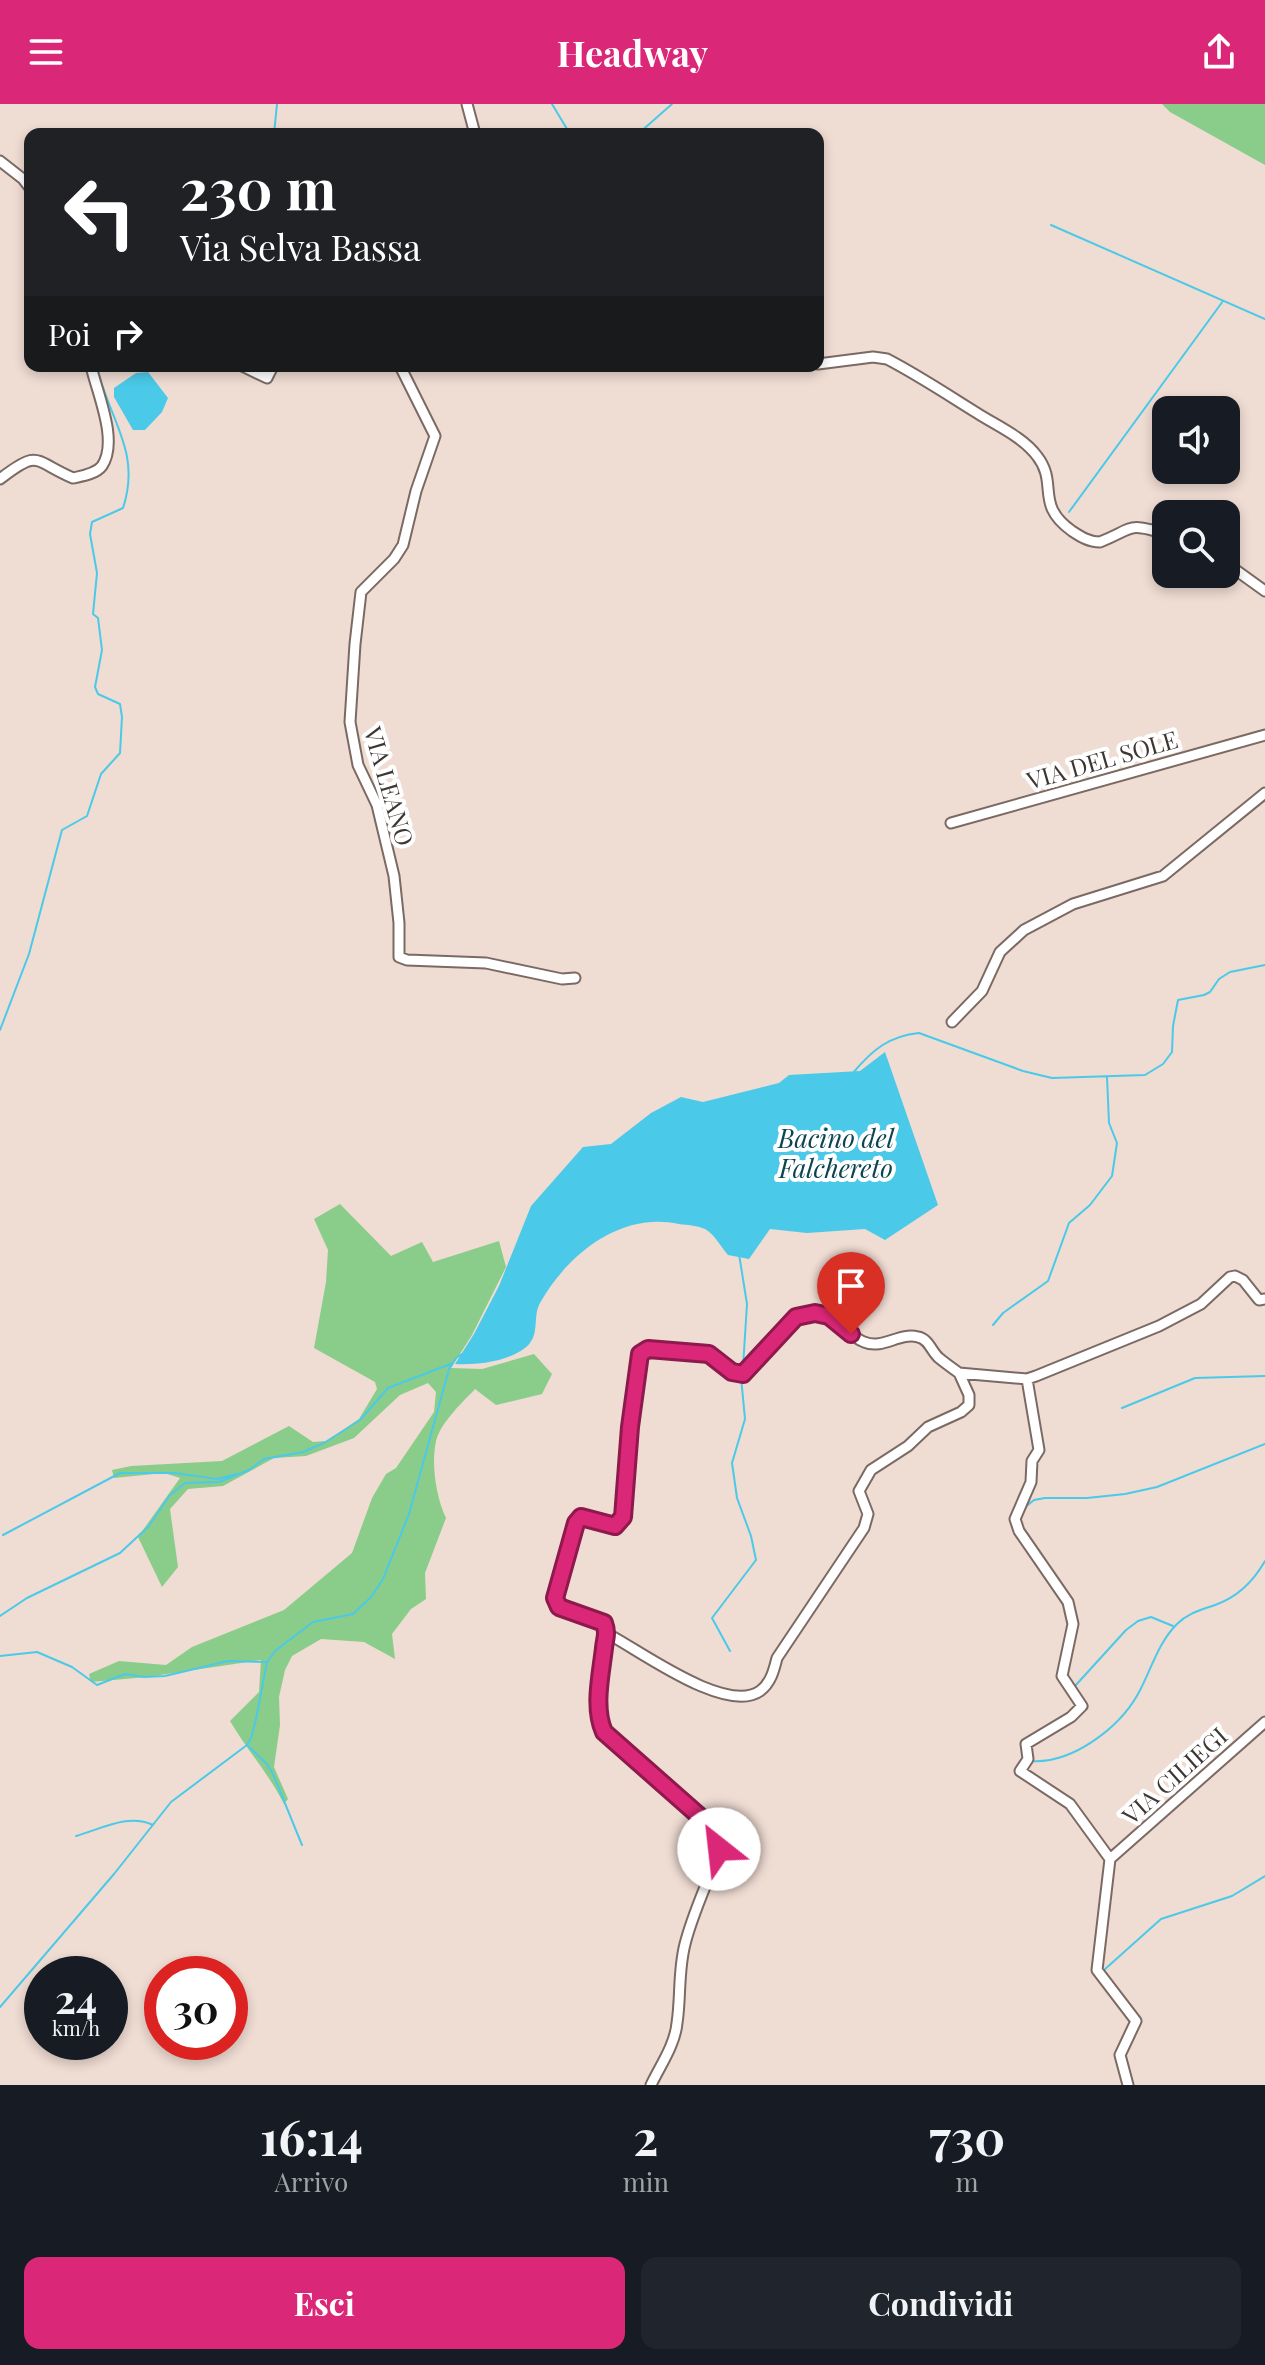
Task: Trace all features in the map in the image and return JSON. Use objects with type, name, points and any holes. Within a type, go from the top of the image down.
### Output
[{"type":"street","points":[[467,104],[473,128]]},
{"type":"street","points":[[0,161],[24,180]]},
{"type":"street","points":[[824,363],[873,357],[887,359],[1028,446],[1040,459],[1047,476],[1048,501],[1052,511],[1064,525],[1083,538],[1098,543],[1139,526],[1152,530]]},
{"type":"street","points":[[0,479],[32,459],[45,462],[73,478],[95,472],[103,465],[109,433],[93,372]]},
{"type":"street","points":[[254,372],[267,378],[270,372]]},
{"type":"street","name":"VIA LEANO","points":[[403,372],[435,436],[416,491],[403,545],[394,559],[361,592],[350,722],[358,765],[377,805],[394,876],[399,957],[407,960],[486,963],[562,979],[575,978]]},
{"type":"street","points":[[1240,573],[1265,591]]},
{"type":"street","name":"VIA DEL SOLE","points":[[951,823],[1265,735]]},
{"type":"street","points":[[952,1022],[982,991],[1000,952],[1024,930],[1073,904],[1163,876],[1265,793]]},
{"type":"street","points":[[959,1373],[1027,1379],[1159,1326],[1201,1304],[1230,1277],[1243,1280],[1259,1300],[1265,1299]]},
{"type":"street","points":[[608,1634],[670,1671],[720,1694],[740,1696],[759,1692],[771,1679],[777,1658],[864,1528],[868,1514],[859,1491],[871,1470],[908,1446],[928,1427],[969,1405],[969,1395],[959,1373],[937,1356],[928,1342],[920,1337],[910,1336],[878,1345],[862,1342],[829,1316],[815,1313],[796,1317],[743,1374],[732,1372],[709,1354],[648,1349],[640,1354],[627,1452],[623,1517],[615,1526],[581,1517],[576,1523],[555,1598],[559,1607],[604,1623],[608,1634],[598,1719],[604,1732],[714,1829],[722,1840],[684,1947],[673,2042],[651,2085]]},
{"type":"street","points":[[1027,1379],[1039,1450],[1032,1461],[1031,1482],[1015,1519],[1019,1531],[1068,1602],[1073,1624],[1062,1676],[1082,1706],[1071,1717],[1026,1744],[1028,1759],[1020,1771],[1070,1804],[1110,1859],[1097,1970],[1136,2021],[1120,2055],[1128,2085]]},
{"type":"street","name":"VIA CILIEGI","points":[[1110,1859],[1265,1722]]},
{"type":"green space","points":[[1162,104],[1265,104],[1265,165],[1170,112]]},
{"type":"green space","points":[[340,1204],[391,1256],[422,1242],[433,1262],[499,1241],[506,1267],[472,1335],[451,1368],[482,1369],[534,1354],[552,1374],[542,1394],[496,1405],[475,1389],[442,1427],[436,1441],[434,1470],[446,1518],[425,1573],[426,1599],[411,1609],[392,1634],[395,1659],[364,1642],[321,1639],[292,1656],[285,1670],[279,1697],[280,1725],[274,1767],[288,1799],[284,1804],[230,1721],[259,1692],[261,1660],[91,1682],[89,1674],[119,1661],[166,1665],[192,1647],[284,1610],[352,1553],[372,1498],[386,1474],[396,1468],[434,1412],[436,1392],[428,1383],[400,1395],[354,1438],[306,1456],[274,1458],[223,1486],[188,1489],[170,1509],[178,1567],[162,1587],[138,1537],[180,1478],[164,1473],[114,1478],[112,1470],[131,1466],[222,1461],[289,1426],[313,1442],[327,1441],[359,1419],[377,1389],[375,1382],[314,1348],[326,1282],[328,1250],[314,1219]]},
{"type":"water","points":[[148,372],[168,398],[162,412],[145,430],[133,430],[114,397],[114,388],[136,373]]},
{"type":"water","name":"Bacino del Falchereto","points":[[885,1052],[938,1205],[885,1240],[865,1229],[807,1233],[770,1229],[749,1259],[728,1255],[705,1229],[657,1222],[636,1224],[598,1241],[580,1253],[565,1269],[540,1303],[533,1338],[525,1348],[492,1362],[455,1364],[499,1286],[531,1206],[583,1147],[611,1144],[651,1113],[681,1097],[703,1102],[779,1083],[789,1075],[860,1071]]},
{"type":"waterway","points":[[275,128],[277,104]]},
{"type":"waterway","points":[[552,104],[566,128]]},
{"type":"waterway","points":[[645,128],[672,104]]},
{"type":"waterway","points":[[1051,225],[1265,319]]},
{"type":"waterway","points":[[1069,512],[1223,301]]},
{"type":"waterway","points":[[0,1030],[29,954],[62,830],[87,816],[101,774],[120,753],[120,704],[98,694],[95,687],[102,650],[98,618],[93,614],[97,573],[90,534],[92,522],[123,508],[128,488],[128,469],[126,452],[99,372]]},
{"type":"waterway","points":[[853,1073],[882,1046],[899,1037],[919,1033],[1023,1071],[1052,1078],[1145,1075],[1163,1064],[1172,1052],[1178,1000],[1210,992],[1219,979],[1230,972],[1265,965]]},
{"type":"waterway","points":[[993,1325],[1003,1313],[1048,1281],[1069,1223],[1090,1205],[1112,1176],[1117,1143],[1109,1123],[1107,1077]]},
{"type":"waterway","points":[[739,1254],[747,1304],[743,1367]]},
{"type":"waterway","points":[[0,2007],[171,1802],[247,1745],[256,1719],[267,1662],[275,1651],[313,1622],[353,1614],[371,1597],[383,1579],[409,1514],[449,1369],[462,1354]]},
{"type":"waterway","points":[[0,1616],[27,1598],[120,1553],[149,1526],[169,1496],[185,1483],[219,1482],[249,1470],[264,1459],[303,1452],[324,1443],[360,1420],[388,1388],[453,1363]]},
{"type":"waterway","points":[[1122,1408],[1195,1378],[1265,1376]]},
{"type":"waterway","points":[[730,1651],[712,1618],[756,1560],[737,1498],[732,1463],[745,1419],[741,1377]]},
{"type":"waterway","points":[[1024,1508],[1034,1500],[1045,1498],[1087,1498],[1157,1487],[1265,1444]]},
{"type":"waterway","points":[[3,1535],[120,1473],[175,1473],[217,1479],[237,1474]]},
{"type":"waterway","points":[[1031,1761],[1062,1757],[1107,1731],[1130,1707],[1164,1640],[1177,1624],[1190,1614],[1238,1593],[1265,1561]]},
{"type":"waterway","points":[[1075,1686],[1138,1621],[1151,1617],[1173,1626]]},
{"type":"waterway","points":[[0,1656],[37,1652],[72,1667],[97,1685],[125,1674],[165,1676],[228,1661],[267,1662]]},
{"type":"waterway","points":[[248,1746],[273,1774],[302,1845]]},
{"type":"waterway","points":[[76,1836],[124,1821],[153,1825]]},
{"type":"waterway","points":[[1104,1970],[1161,1919],[1232,1896],[1265,1876]]},
{"type":"route","points":[[719,1849],[722,1840],[714,1829],[604,1732],[598,1719],[608,1634],[604,1623],[559,1607],[555,1598],[576,1523],[581,1517],[615,1526],[623,1517],[626,1465],[640,1354],[648,1349],[709,1354],[732,1372],[743,1374],[796,1317],[815,1313],[829,1316],[851,1334]]}]
